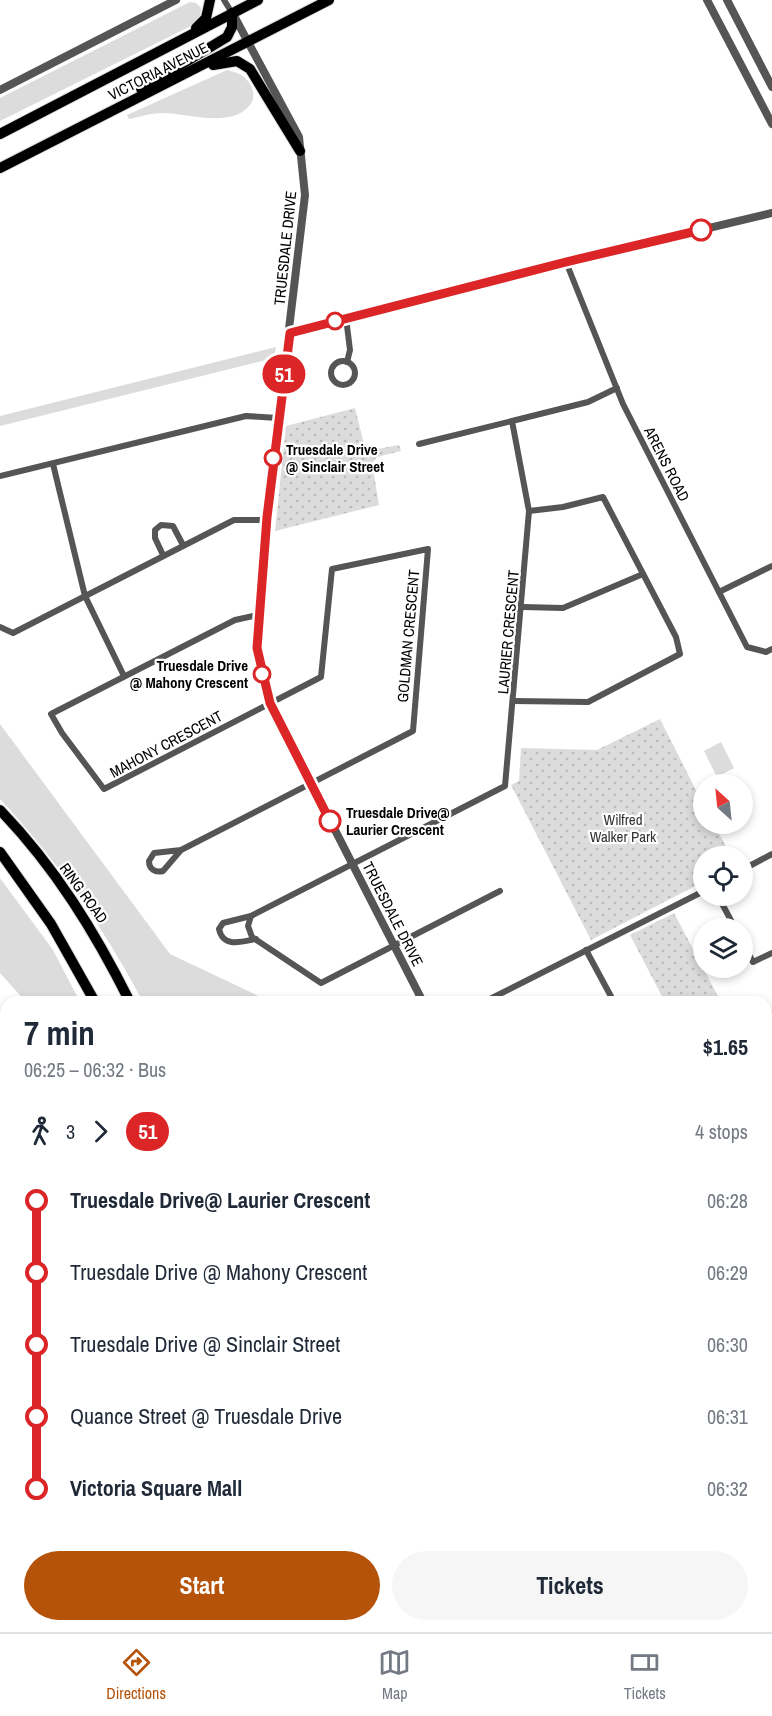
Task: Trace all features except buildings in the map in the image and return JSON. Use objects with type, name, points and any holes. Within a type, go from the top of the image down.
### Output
[{"type":"highway","points":[[189,36],[206,18],[210,0]]},
{"type":"highway","name":"VICTORIA AVENUE","points":[[0,134],[258,0]]},
{"type":"highway","name":"VICTORIA AVENUE","points":[[0,168],[329,0]]},
{"type":"highway","points":[[63,136],[227,37],[232,27],[232,13]]},
{"type":"highway","points":[[147,93],[219,63],[243,63],[250,69],[300,151]]},
{"type":"highway","name":"RING ROAD","points":[[0,810],[77,904],[101,942],[127,996]]},
{"type":"highway","points":[[0,852],[51,924],[91,996]]},
{"type":"street","points":[[0,90],[176,0]]},
{"type":"street","points":[[224,0],[232,13]]},
{"type":"street","points":[[707,0],[772,124]]},
{"type":"street","points":[[727,0],[772,87]]},
{"type":"street","name":"TRUESDALE DRIVE","points":[[232,13],[299,137],[305,195],[267,520],[257,648],[270,703],[420,996]]},
{"type":"street","points":[[290,333],[566,262],[772,213]]},
{"type":"street","name":"ARENS ROAD","points":[[566,262],[616,388],[747,647],[766,652],[772,649]]},
{"type":"street","points":[[346,318],[350,350],[347,362]]},
{"type":"street","points":[[419,444],[588,402],[616,388]]},
{"type":"street","points":[[0,476],[246,416],[278,418]]},
{"type":"street","name":"LAURIER CRESCENT","points":[[353,864],[506,786],[530,511],[512,421]]},
{"type":"street","points":[[53,464],[85,596],[124,676]]},
{"type":"street","points":[[514,701],[588,702],[680,654],[676,637],[603,497],[563,507],[530,511]]},
{"type":"street","points":[[0,627],[13,633],[234,520],[267,520]]},
{"type":"street","points":[[163,555],[154,538],[155,530],[161,525],[173,526],[183,545]]},
{"type":"street","name":"GOLDMAN CRESCENT","points":[[270,703],[321,677],[332,569],[428,549],[413,731],[311,783]]},
{"type":"street","points":[[720,592],[772,566]]},
{"type":"street","points":[[523,607],[563,608],[643,574]]},
{"type":"street","name":"MAHONY CRESCENT","points":[[258,615],[235,620],[51,714],[62,733],[104,789],[270,703]]},
{"type":"street","points":[[181,850],[163,871],[156,871],[150,867],[149,861],[154,853],[181,850],[311,783]]},
{"type":"street","points":[[753,864],[772,854]]},
{"type":"street","points":[[256,939],[236,944],[226,941],[220,934],[223,923],[251,916],[353,864]]},
{"type":"street","points":[[251,916],[248,926],[256,939],[321,983],[500,891]]},
{"type":"street","points":[[496,996],[693,896]]},
{"type":"street","points":[[586,950],[611,996]]},
{"type":"street","points":[[753,962],[772,953]]},
{"type":"green space","points":[[190,2],[196,3],[201,8],[200,17],[189,27],[0,121],[0,98]]},
{"type":"green space","points":[[227,70],[243,76],[252,89],[252,103],[242,112],[220,118],[161,113],[129,119],[127,115]]},
{"type":"green space","points":[[276,347],[274,358],[0,426],[0,416]]},
{"type":"green space","points":[[355,408],[364,444],[372,450],[399,445],[401,451],[377,457],[372,463],[379,505],[275,531],[286,426]]},
{"type":"green space","name":"Wilfred Walker Park","points":[[660,719],[693,784],[693,834],[719,834],[726,846],[693,846],[693,887],[591,940],[511,785],[519,781],[521,748],[597,750]]},
{"type":"green space","points":[[0,724],[170,954],[258,996],[140,996],[96,921],[41,846],[0,799]]},
{"type":"green space","points":[[721,742],[734,768],[723,774],[716,774],[704,751]]},
{"type":"green space","points":[[0,878],[53,950],[77,996],[21,996],[0,973]]},
{"type":"green space","points":[[674,913],[693,949],[693,978],[708,978],[718,996],[662,996],[630,935]]},
{"type":"bus line","name":"51","points":[[330,821],[270,703],[257,648],[267,517],[290,333],[701,230]]},
{"type":"place","name":"Truesdale Drive @ Sinclair Street","points":[[273,458]]},
{"type":"place","name":"Truesdale Drive @ Mahony Crescent","points":[[262,674]]},
{"type":"place","name":"Truesdale Drive@ Laurier Crescent","points":[[330,821]]}]
